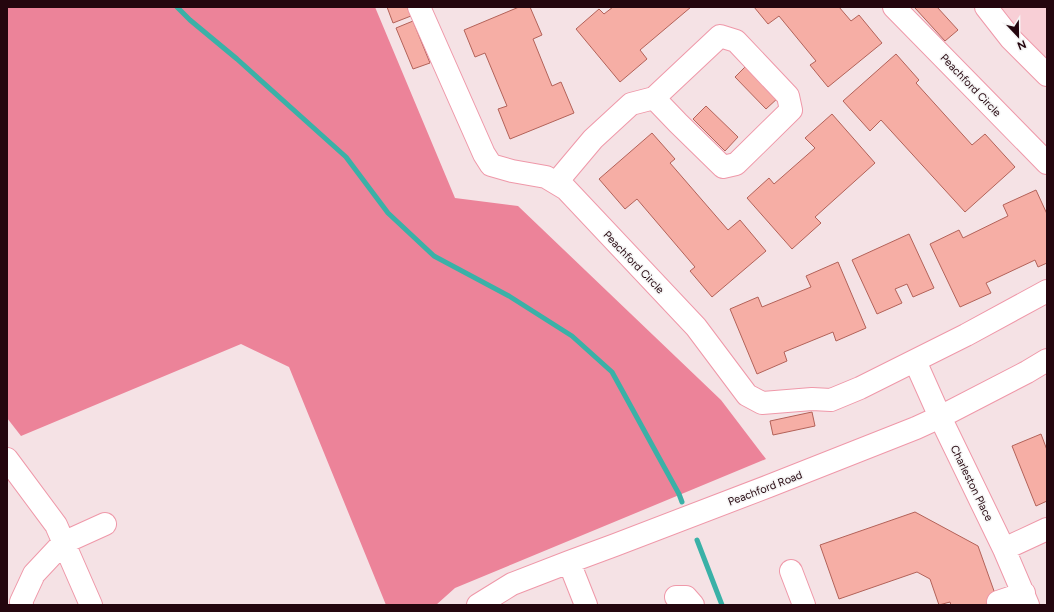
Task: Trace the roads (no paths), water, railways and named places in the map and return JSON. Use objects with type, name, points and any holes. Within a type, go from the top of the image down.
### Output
[{"type":"street","name":"Peachford Circle","points":[[418,7],[484,154],[491,165],[512,171],[546,177],[566,189],[696,327],[747,395],[762,403],[812,399],[831,400],[860,388],[915,361],[1047,291]]},
{"type":"street","name":"Peachford Circle","points":[[894,7],[1047,163]]},
{"type":"street","points":[[986,7],[1011,39],[1047,75]]},
{"type":"street","points":[[556,183],[593,138],[631,104],[654,98],[720,36],[736,41],[788,96],[791,110],[736,164],[723,166],[654,98]]},
{"type":"street","name":"Peachford Road","points":[[478,605],[512,584],[769,486],[940,417],[1047,360]]},
{"type":"street","points":[[915,361],[940,417]]},
{"type":"street","name":"Charleston Place","points":[[940,417],[1004,549],[1026,599],[998,602]]},
{"type":"street","points":[[7,459],[56,525],[91,605]]},
{"type":"street","points":[[22,605],[21,602],[34,574],[63,543],[105,524]]},
{"type":"street","points":[[1004,549],[1047,529]]},
{"type":"street","points":[[568,562],[586,605]]},
{"type":"street","points":[[791,571],[804,605]]},
{"type":"waterway","points":[[177,7],[346,157],[388,213],[434,256],[509,296],[572,336],[612,372],[682,502]]},
{"type":"waterway","points":[[697,540],[722,605]]}]
